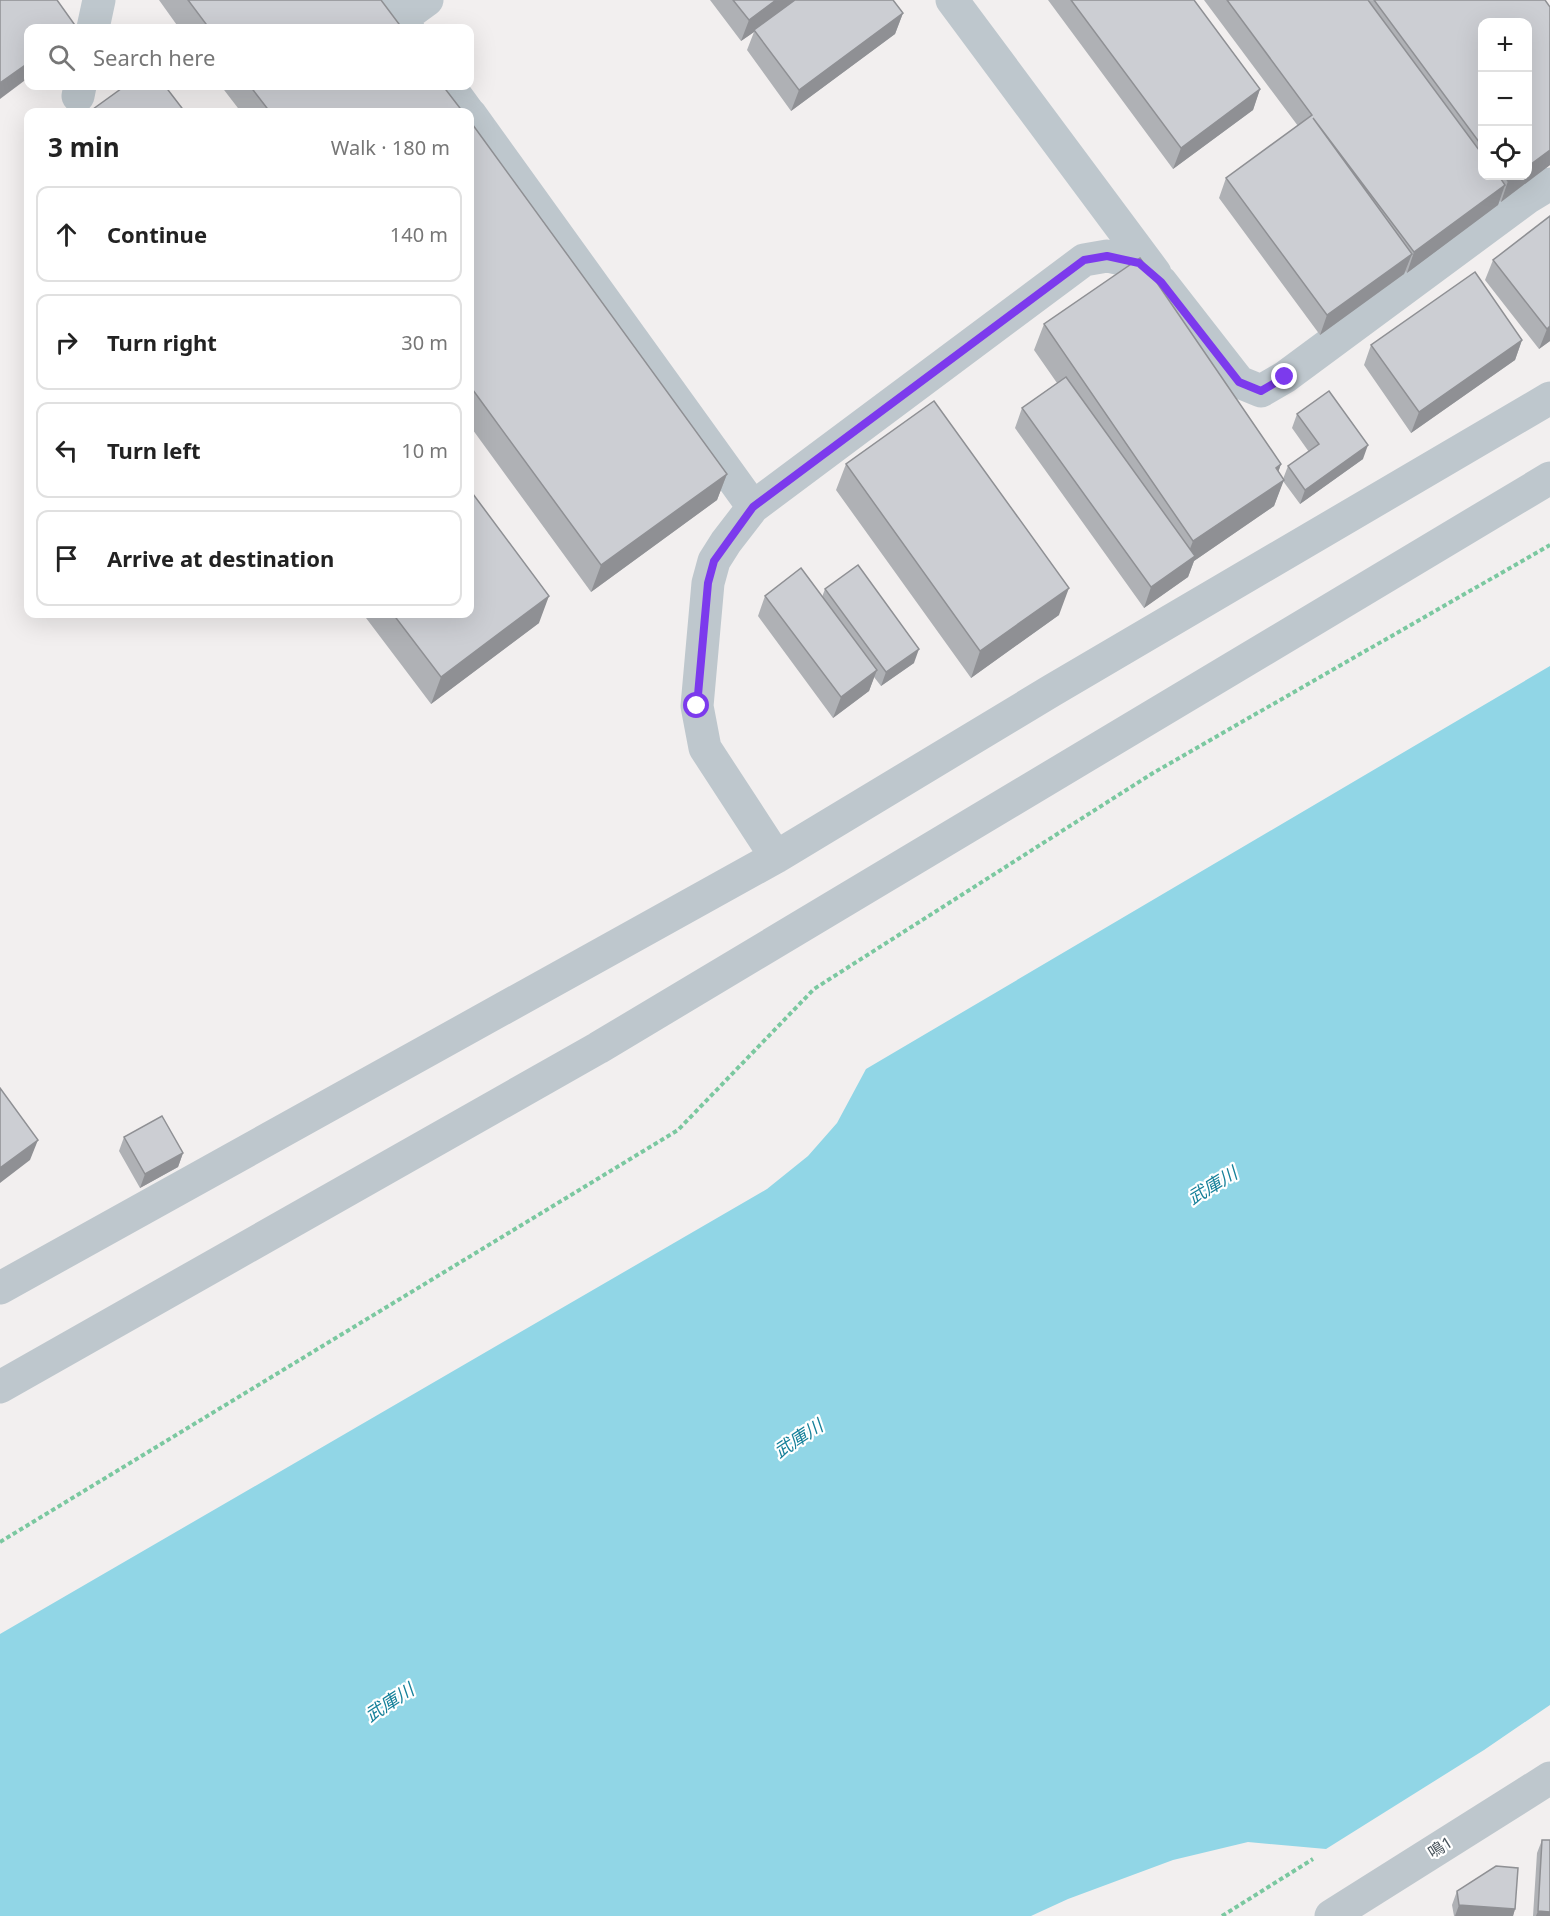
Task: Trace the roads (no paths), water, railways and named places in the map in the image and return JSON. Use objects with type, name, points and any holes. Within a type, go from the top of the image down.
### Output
[{"type":"street","points":[[94,24],[99,0]]},
{"type":"street","points":[[398,16],[427,0]]},
{"type":"street","points":[[952,0],[1161,282],[1239,382],[1261,391],[1285,377],[1527,198],[1550,184]]},
{"type":"street","points":[[452,90],[465,108]]},
{"type":"street","points":[[474,120],[753,507]]},
{"type":"street","points":[[776,857],[705,748],[697,706],[708,583],[714,561],[753,507],[1084,260],[1107,256],[1139,263],[1161,282]]},
{"type":"street","points":[[0,1288],[776,857],[1050,691],[1550,398]]},
{"type":"street","points":[[0,1386],[598,1048],[1550,478]]},
{"type":"street","name":"鳴1","points":[[1331,1916],[1550,1778]]},
{"type":"water","name":"武庫川","points":[[1550,666],[1550,1705],[1484,1750],[1326,1849],[1248,1842],[1173,1860],[1068,1899],[1031,1916],[0,1916],[0,1634],[767,1189],[808,1156],[837,1123],[866,1069]]}]
